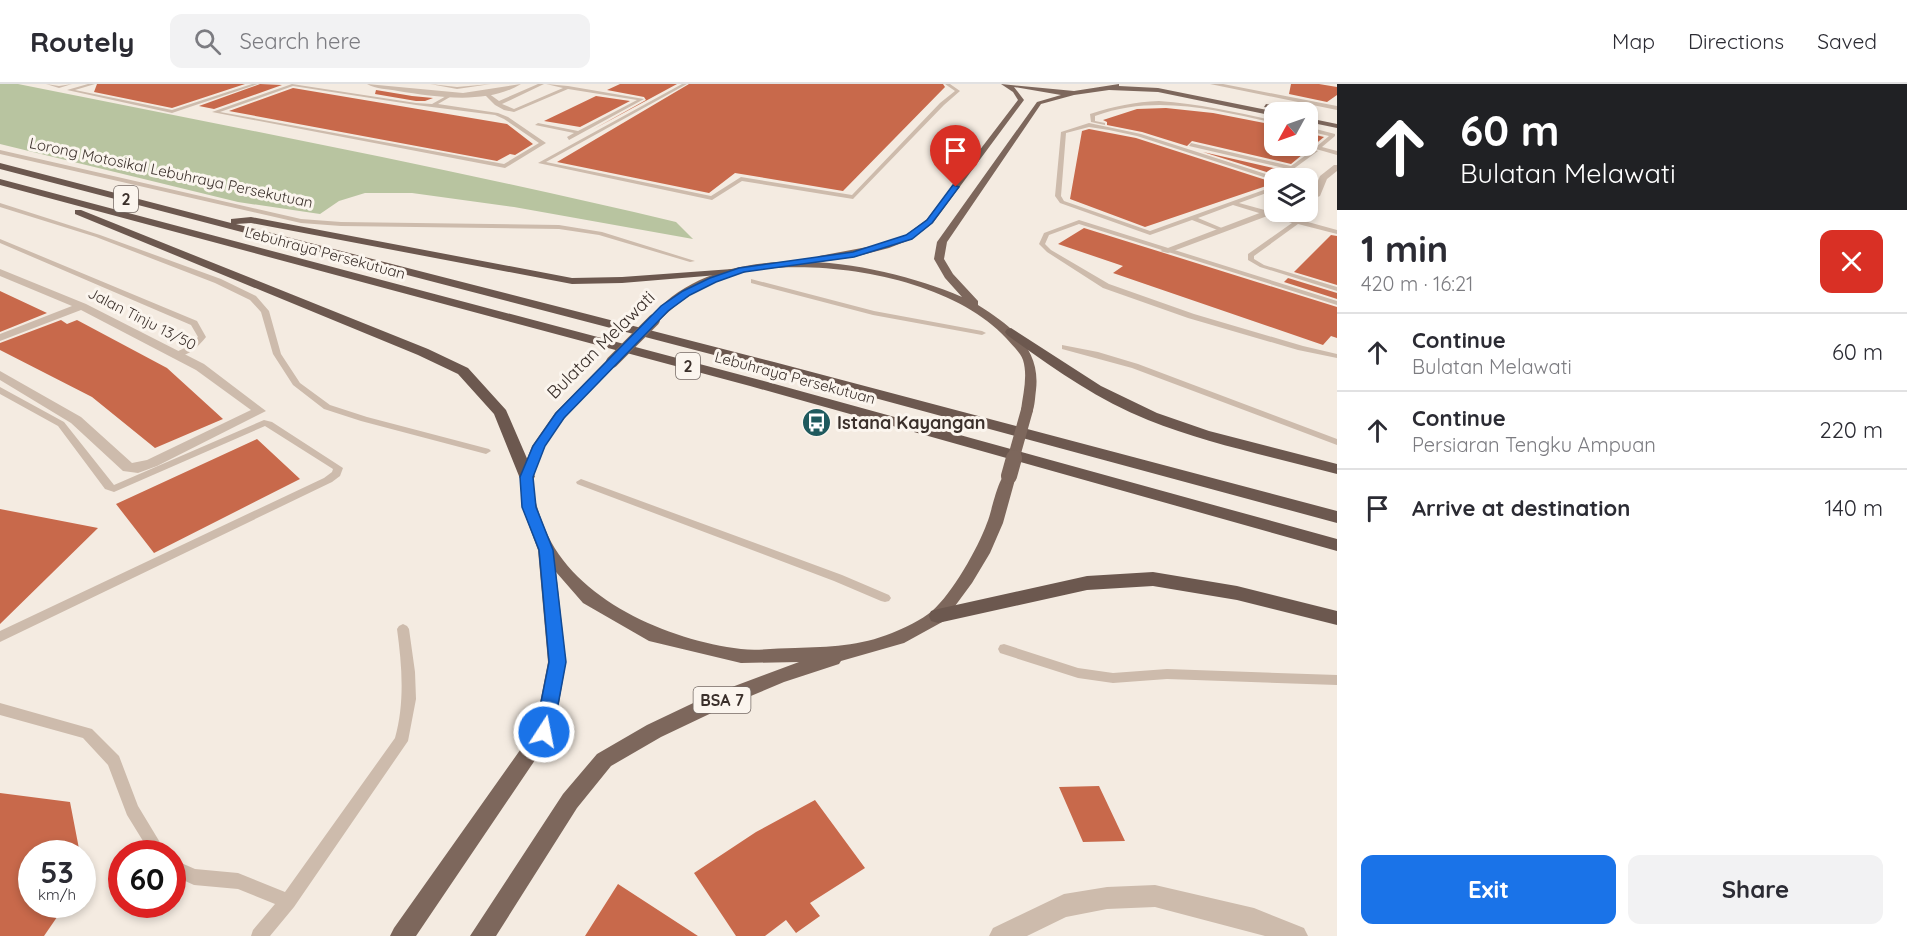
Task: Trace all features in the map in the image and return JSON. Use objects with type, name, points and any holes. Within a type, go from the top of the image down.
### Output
[{"type":"highway","name":"Lebuhraya Persekutuan","points":[[0,166],[781,368],[1337,517]]},
{"type":"highway","name":"Lebuhraya Persekutuan","points":[[0,182],[755,383],[1337,545]]},
{"type":"highway","points":[[36,192],[94,219],[423,352],[463,371],[501,413],[527,477]]},
{"type":"highway","points":[[210,221],[252,220],[572,281],[622,280],[742,270]]},
{"type":"highway","points":[[1011,332],[1076,377],[1128,406],[1183,428],[1337,469]]},
{"type":"highway","points":[[938,616],[1087,583],[1153,579],[1237,592],[1337,618]]},
{"type":"main road","points":[[1006,84],[1051,91],[1077,92]]},
{"type":"main road","points":[[783,264],[854,254],[886,246],[909,237],[930,221],[1021,100],[1016,92],[1006,84]]},
{"type":"main road","points":[[1108,88],[1118,84]]},
{"type":"main road","points":[[1166,84],[1264,105]]},
{"type":"main road","points":[[978,308],[949,276],[939,259],[942,242],[1039,103],[1077,92],[1108,88],[1158,90],[1264,112]]},
{"type":"main road","points":[[1318,116],[1333,119]]},
{"type":"main road","points":[[1318,122],[1337,126]]},
{"type":"main road","name":"Bulatan Melawati","points":[[783,264],[830,266],[883,274],[921,284],[978,308],[1011,332],[1029,360],[1031,384],[1027,410],[995,522],[982,553],[938,616],[898,638],[847,654],[741,656],[655,636],[589,598],[546,550],[529,507],[527,477],[539,446],[560,416],[664,309],[687,293],[713,280],[742,270],[783,264]]},
{"type":"main road","points":[[402,936],[544,732],[557,662],[546,550]]},
{"type":"main road","name":"BSA 7","points":[[482,936],[570,801],[604,760],[654,731],[716,702],[779,676],[847,654]]},
{"type":"street","points":[[370,84],[448,96],[486,94],[518,84]]},
{"type":"street","points":[[1213,84],[1337,110],[1333,119]]},
{"type":"street","points":[[1318,192],[1323,178],[1337,166]]},
{"type":"street","points":[[1165,251],[1264,215]]},
{"type":"street","name":"Jalan Tinju 13/50","points":[[0,272],[82,306],[201,367],[260,411],[152,463],[138,468],[128,468],[76,420],[0,375]]},
{"type":"street","points":[[0,338],[82,306]]},
{"type":"street","points":[[1001,936],[1064,906],[1107,898],[1155,896],[1254,920],[1296,936]]},
{"type":"lane","points":[[48,84],[59,87],[70,84]]},
{"type":"lane","points":[[93,84],[69,90],[172,112],[256,84]]},
{"type":"lane","points":[[301,87],[308,84]]},
{"type":"lane","points":[[432,84],[457,88],[489,84]]},
{"type":"lane","points":[[497,104],[542,84]]},
{"type":"lane","points":[[548,84],[642,99],[569,138]]},
{"type":"lane","points":[[583,84],[594,86]]},
{"type":"lane","points":[[685,84],[541,163],[712,198],[741,179],[854,197],[942,104],[958,91],[947,84]]},
{"type":"lane","points":[[293,86],[301,87],[496,114],[506,118],[543,143],[506,166],[214,112],[293,86]]},
{"type":"lane","points":[[496,114],[514,111],[568,87]]},
{"type":"lane","points":[[486,94],[497,104],[514,111]]},
{"type":"lane","points":[[433,105],[448,96]]},
{"type":"lane","points":[[1264,120],[1200,106],[1160,104],[1117,107],[1092,115],[1093,122],[1284,167],[1292,168],[1308,156]]},
{"type":"lane","points":[[538,125],[579,133]]},
{"type":"lane","points":[[1264,175],[1139,135],[1089,125],[1064,132],[1058,196],[1062,202],[1149,233],[1264,192]]},
{"type":"lane","points":[[1318,131],[1333,135],[1318,148]]},
{"type":"lane","points":[[1318,148],[1337,153]]},
{"type":"lane","name":"Lorong Motosikal Lebuhraya Persekutuan","points":[[0,152],[280,217],[341,224],[559,227],[600,233],[692,261]]},
{"type":"lane","points":[[1233,203],[1264,210]]},
{"type":"lane","points":[[0,205],[98,236],[218,281],[253,298],[265,311],[277,354],[297,385],[327,407],[486,451]]},
{"type":"lane","points":[[280,217],[306,230]]},
{"type":"lane","points":[[1192,218],[1222,230]]},
{"type":"lane","points":[[1337,303],[1165,251],[1079,222],[1046,234],[1042,244],[1049,251],[1106,286],[1191,316],[1337,356]]},
{"type":"lane","points":[[1337,232],[1297,222],[1250,255],[1251,260],[1262,266],[1337,289]]},
{"type":"lane","points":[[0,241],[194,323],[202,337],[192,348],[177,355]]},
{"type":"lane","points":[[182,268],[221,269]]},
{"type":"lane","points":[[754,281],[873,313],[982,333]]},
{"type":"lane","points":[[1065,347],[1135,366],[1337,442]]},
{"type":"lane","points":[[0,390],[61,424],[109,487],[114,489],[264,423],[338,468],[336,474],[328,480],[0,637]]},
{"type":"lane","points":[[581,482],[838,578],[885,598]]},
{"type":"lane","points":[[260,936],[288,902],[401,741],[409,716],[409,672],[403,629]]},
{"type":"lane","points":[[1004,649],[1078,673],[1113,678],[1167,674],[1337,680]]},
{"type":"lane","points":[[0,709],[87,733],[114,761],[132,810],[151,840]]},
{"type":"lane","points":[[186,873],[194,877],[238,881],[288,902]]},
{"type":"green space","points":[[0,84],[18,84],[265,133],[594,203],[676,222],[693,239],[514,207],[412,193],[365,193],[339,201],[320,214],[238,202],[0,144]]},
{"type":"building","points":[[97,84],[245,84],[172,108],[94,92]]},
{"type":"building","points":[[260,84],[282,85],[214,109],[199,106]]},
{"type":"building","points":[[620,84],[677,84],[592,130],[646,100],[644,97],[607,90]]},
{"type":"building","points":[[689,84],[943,84],[945,87],[843,191],[735,173],[709,193],[557,162]]},
{"type":"building","points":[[1291,84],[1319,84],[1337,87],[1337,95],[1327,102],[1289,94]]},
{"type":"building","points":[[293,88],[507,124],[533,144],[515,155],[510,154],[497,161],[229,111]]},
{"type":"building","points":[[376,90],[433,98],[416,101],[375,94]]},
{"type":"building","points":[[596,96],[630,101],[580,127],[544,121]]},
{"type":"building","points":[[1166,108],[1213,113],[1264,123],[1264,156],[1301,156],[1291,164],[1192,141],[1187,146],[1142,132],[1107,125],[1107,122],[1103,120],[1137,109]]},
{"type":"building","points":[[1089,129],[1136,138],[1264,179],[1264,187],[1145,227],[1070,199],[1082,131]]},
{"type":"building","points":[[1203,152],[1273,168],[1264,168],[1264,171]]},
{"type":"building","points":[[1084,228],[1337,307],[1337,338],[1331,336],[1323,345],[1113,273],[1123,266],[1058,244]]},
{"type":"building","points":[[1331,235],[1337,236],[1337,285],[1294,272]]},
{"type":"building","points":[[1288,278],[1337,293],[1337,299],[1284,282]]},
{"type":"building","points":[[0,291],[47,313],[0,332]]},
{"type":"building","points":[[61,320],[67,324],[77,320],[167,368],[223,419],[155,448],[92,397],[0,350],[0,343]]},
{"type":"building","points":[[257,439],[300,479],[154,553],[116,504]]},
{"type":"building","points":[[0,509],[98,528],[0,624]]},
{"type":"building","points":[[1099,786],[1125,841],[1083,842],[1059,787]]},
{"type":"building","points":[[0,793],[70,802],[77,840],[18,840],[18,918],[56,918],[44,936],[0,936]]},
{"type":"building","points":[[815,800],[865,868],[810,903],[820,916],[796,933],[786,920],[765,936],[736,936],[694,873],[756,832]]},
{"type":"building","points":[[618,884],[698,936],[585,936]]},
{"type":"place","name":"Istana Kayangan","points":[[816,423]]},
{"type":"route","points":[[544,732],[557,662],[546,550],[529,507],[527,477],[539,446],[560,416],[664,309],[687,293],[713,280],[742,270],[854,254],[886,246],[909,237],[930,221],[956,187]]}]
